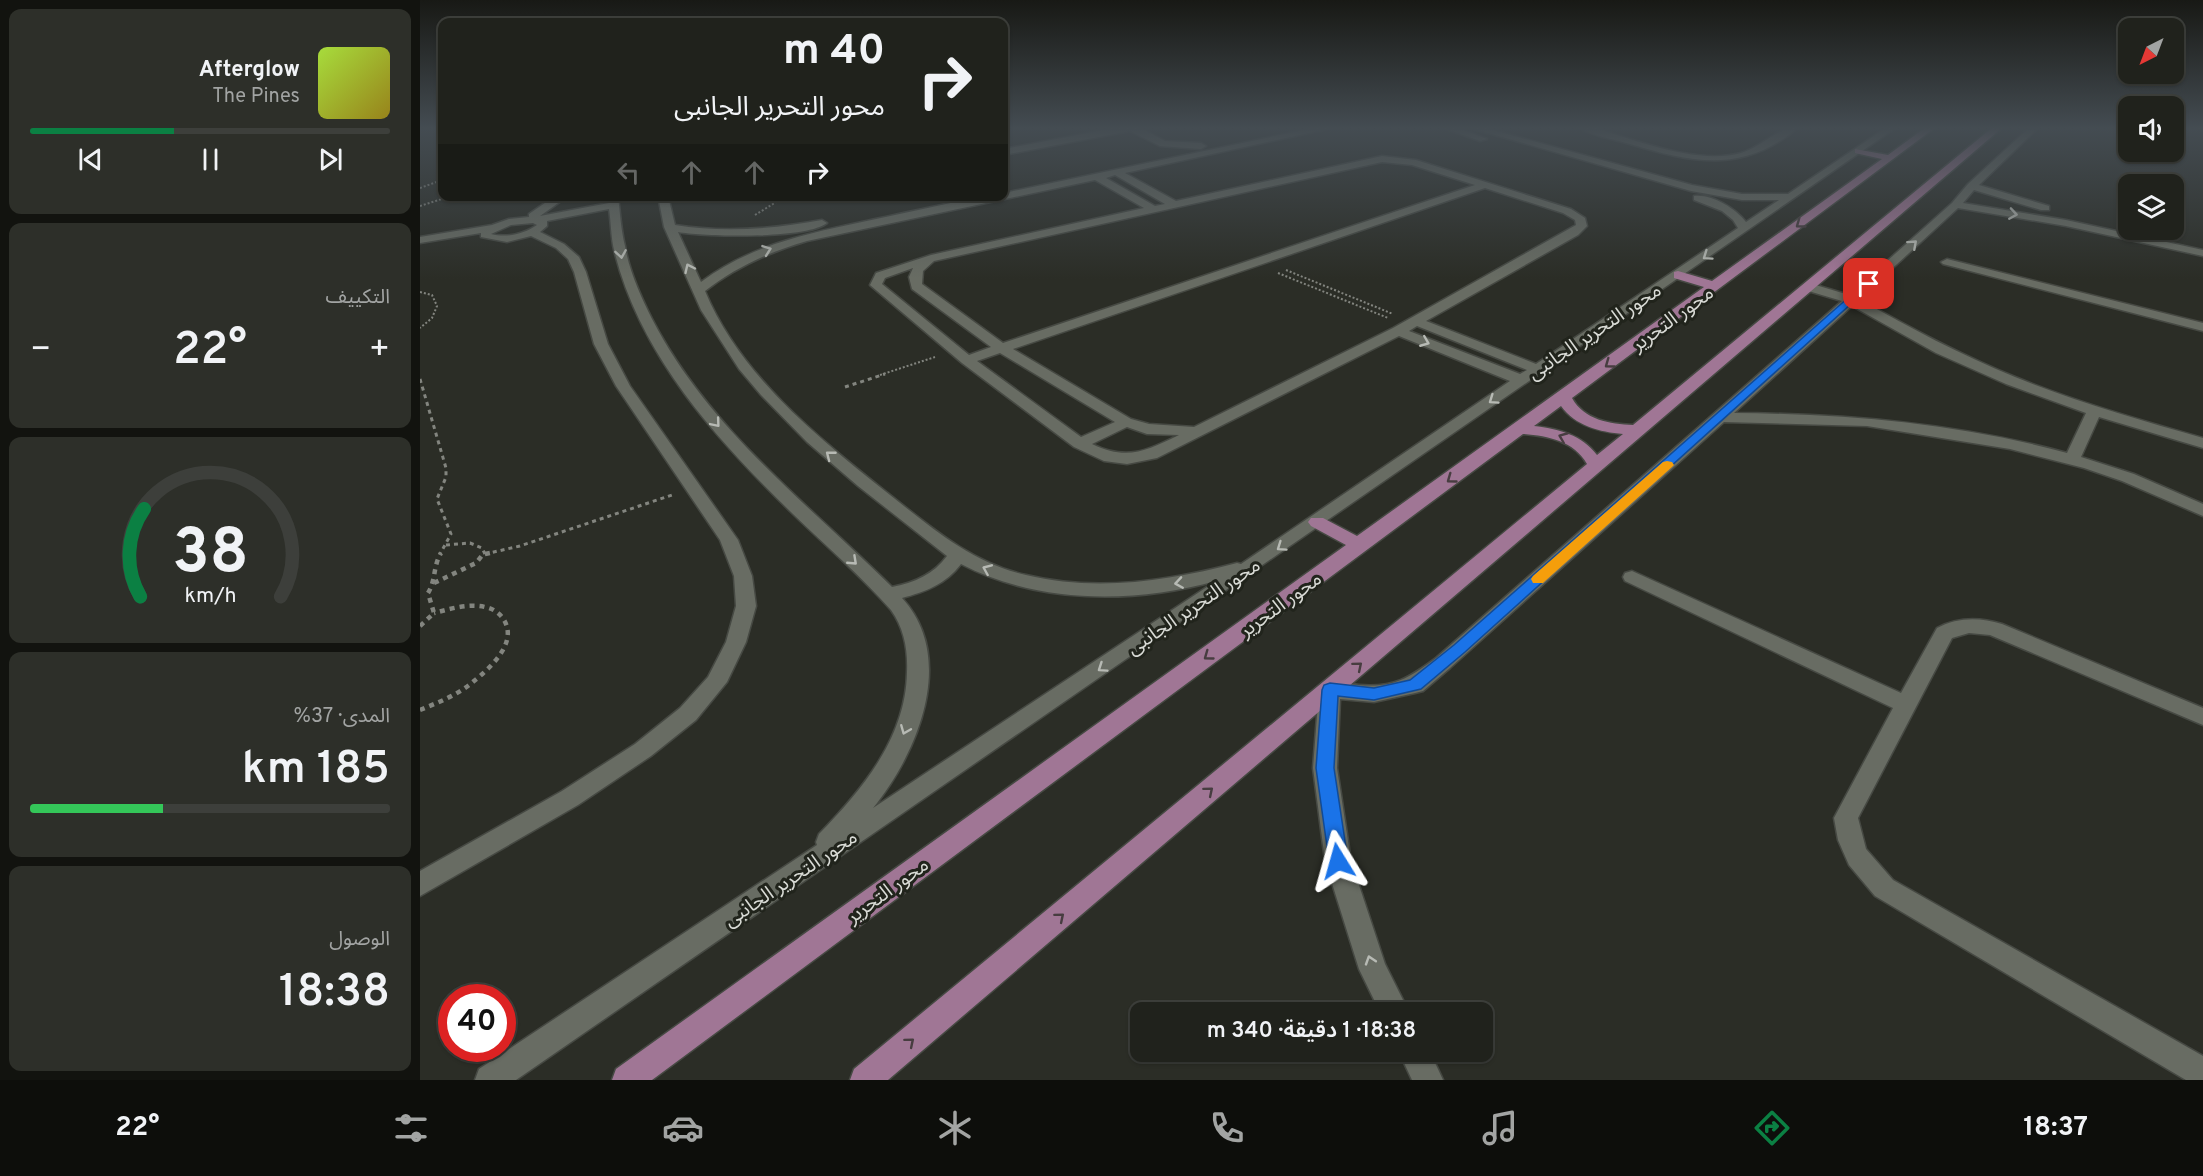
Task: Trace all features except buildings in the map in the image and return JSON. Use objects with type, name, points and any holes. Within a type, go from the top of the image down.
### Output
[{"type":"main road","name":"محور التحرير","points":[[627,1080],[1863,177]]},
{"type":"main road","points":[[866,1080],[1940,177]]},
{"type":"main road","points":[[1678,275],[1715,286]]},
{"type":"main road","points":[[1564,397],[1567,406],[1589,422],[1623,430],[1640,430]]},
{"type":"main road","points":[[1519,429],[1553,433],[1569,439],[1592,456],[1596,466]]},
{"type":"main road","points":[[1317,522],[1360,545]]},
{"type":"street","points":[[1008,185],[1044,177]]},
{"type":"street","points":[[1008,195],[1089,177]]},
{"type":"street","points":[[1098,177],[1152,208]]},
{"type":"street","points":[[1126,177],[1173,204]]},
{"type":"street","points":[[1297,177],[931,258],[880,276],[876,285],[967,360],[1080,444],[1104,456],[1127,459],[1151,454],[1409,325],[1574,233],[1582,226],[1580,218],[1567,211],[1461,177]]},
{"type":"street","points":[[1618,177],[1701,199],[1732,213],[1741,222],[1744,230]]},
{"type":"street","points":[[1652,177],[1691,188],[1743,197],[1793,197]]},
{"type":"street","name":"محور التحرير الجانبى","points":[[490,1080],[1317,522],[1521,380],[1821,177]]},
{"type":"street","points":[[1390,1002],[1373,969],[1338,861],[1325,768],[1330,690],[1374,694],[1415,685],[1443,663],[1851,300],[1956,205],[1981,177]]},
{"type":"street","points":[[967,360],[1485,185]]},
{"type":"street","points":[[1972,186],[2039,207],[2118,225]]},
{"type":"street","points":[[1681,194],[1691,188]]},
{"type":"street","points":[[532,225],[557,201]]},
{"type":"street","points":[[664,201],[669,227],[707,309],[739,358],[774,401],[821,448],[957,556],[997,573],[1044,585],[1097,590],[1152,587],[1196,580],[1256,563]]},
{"type":"street","points":[[669,227],[696,233],[732,235],[772,232],[925,201]]},
{"type":"street","points":[[699,290],[719,273],[748,257],[784,244],[979,201]]},
{"type":"street","points":[[1956,205],[2066,223],[2203,253]]},
{"type":"street","points":[[420,247],[567,216],[612,211],[623,267],[648,326],[678,374],[713,420],[757,471],[888,594],[910,624],[920,662],[915,708],[893,759],[855,815],[797,873]]},
{"type":"street","points":[[532,225],[592,221]]},
{"type":"street","points":[[420,884],[570,798],[644,750],[688,714],[716,682],[739,633],[746,606],[743,576],[729,540],[623,386],[601,344],[580,272],[573,257],[532,225]]},
{"type":"street","points":[[420,240],[489,233]]},
{"type":"street","points":[[2184,239],[2203,243]]},
{"type":"street","points":[[931,258],[915,272],[916,286],[1001,348],[1126,422],[1164,431],[1197,431]]},
{"type":"street","points":[[1947,262],[2203,327]]},
{"type":"street","points":[[888,294],[916,286]]},
{"type":"street","points":[[1809,287],[1851,300],[1974,365],[2094,411],[2203,443]]},
{"type":"street","points":[[1409,325],[1538,369]]},
{"type":"street","points":[[1409,325],[1521,380]]},
{"type":"street","points":[[2072,459],[2094,411]]},
{"type":"street","points":[[1720,417],[1887,424],[2026,447],[2072,459],[2153,487],[2203,511]]},
{"type":"street","points":[[1080,444],[1126,422]]},
{"type":"street","points":[[888,594],[905,591],[930,581],[950,567],[957,556]]},
{"type":"street","points":[[1632,577],[1906,705]]},
{"type":"street","points":[[2203,717],[1995,629],[1964,625],[1953,628],[1944,633],[1846,818],[1848,840],[1861,864],[1884,888],[2203,1073]]},
{"type":"street","points":[[1419,1062],[1428,1080]]},
{"type":"path","points":[[420,188],[438,181]]},
{"type":"path","points":[[420,206],[438,200]]},
{"type":"path","points":[[747,220],[778,201]]},
{"type":"path","points":[[1259,262],[1389,312],[1409,325]]},
{"type":"path","points":[[1259,262],[1300,282],[1409,325]]},
{"type":"path","points":[[1286,276],[1292,273]]},
{"type":"path","points":[[1293,279],[1300,276]]},
{"type":"path","points":[[1300,282],[1307,279]]},
{"type":"path","points":[[1312,286],[1318,284]]},
{"type":"path","points":[[420,292],[432,295],[436,306],[432,318],[420,328]]},
{"type":"path","points":[[1335,296],[1342,293]]},
{"type":"path","points":[[1350,302],[1357,299]]},
{"type":"path","points":[[1358,305],[1364,302]]},
{"type":"path","points":[[1366,309],[1371,305]]},
{"type":"path","points":[[1374,312],[1380,309]]},
{"type":"path","points":[[1383,316],[1389,312]]},
{"type":"path","points":[[845,387],[956,350]]},
{"type":"path","points":[[420,382],[446,468],[446,477],[437,499],[451,534],[434,565],[434,583],[428,593],[434,613]]},
{"type":"path","points":[[434,583],[476,563],[485,554],[520,546],[693,489]]},
{"type":"path","points":[[446,545],[470,543],[483,548],[485,554]]},
{"type":"path","points":[[420,626],[434,613],[479,606],[492,609],[501,616],[508,627],[508,636],[502,651],[471,684],[420,710]]},
{"type":"slow traffic","points":[[1538,579],[1667,465]]},
{"type":"route","points":[[1338,861],[1325,768],[1330,690],[1374,694],[1415,685],[1460,648],[1869,284]]}]
